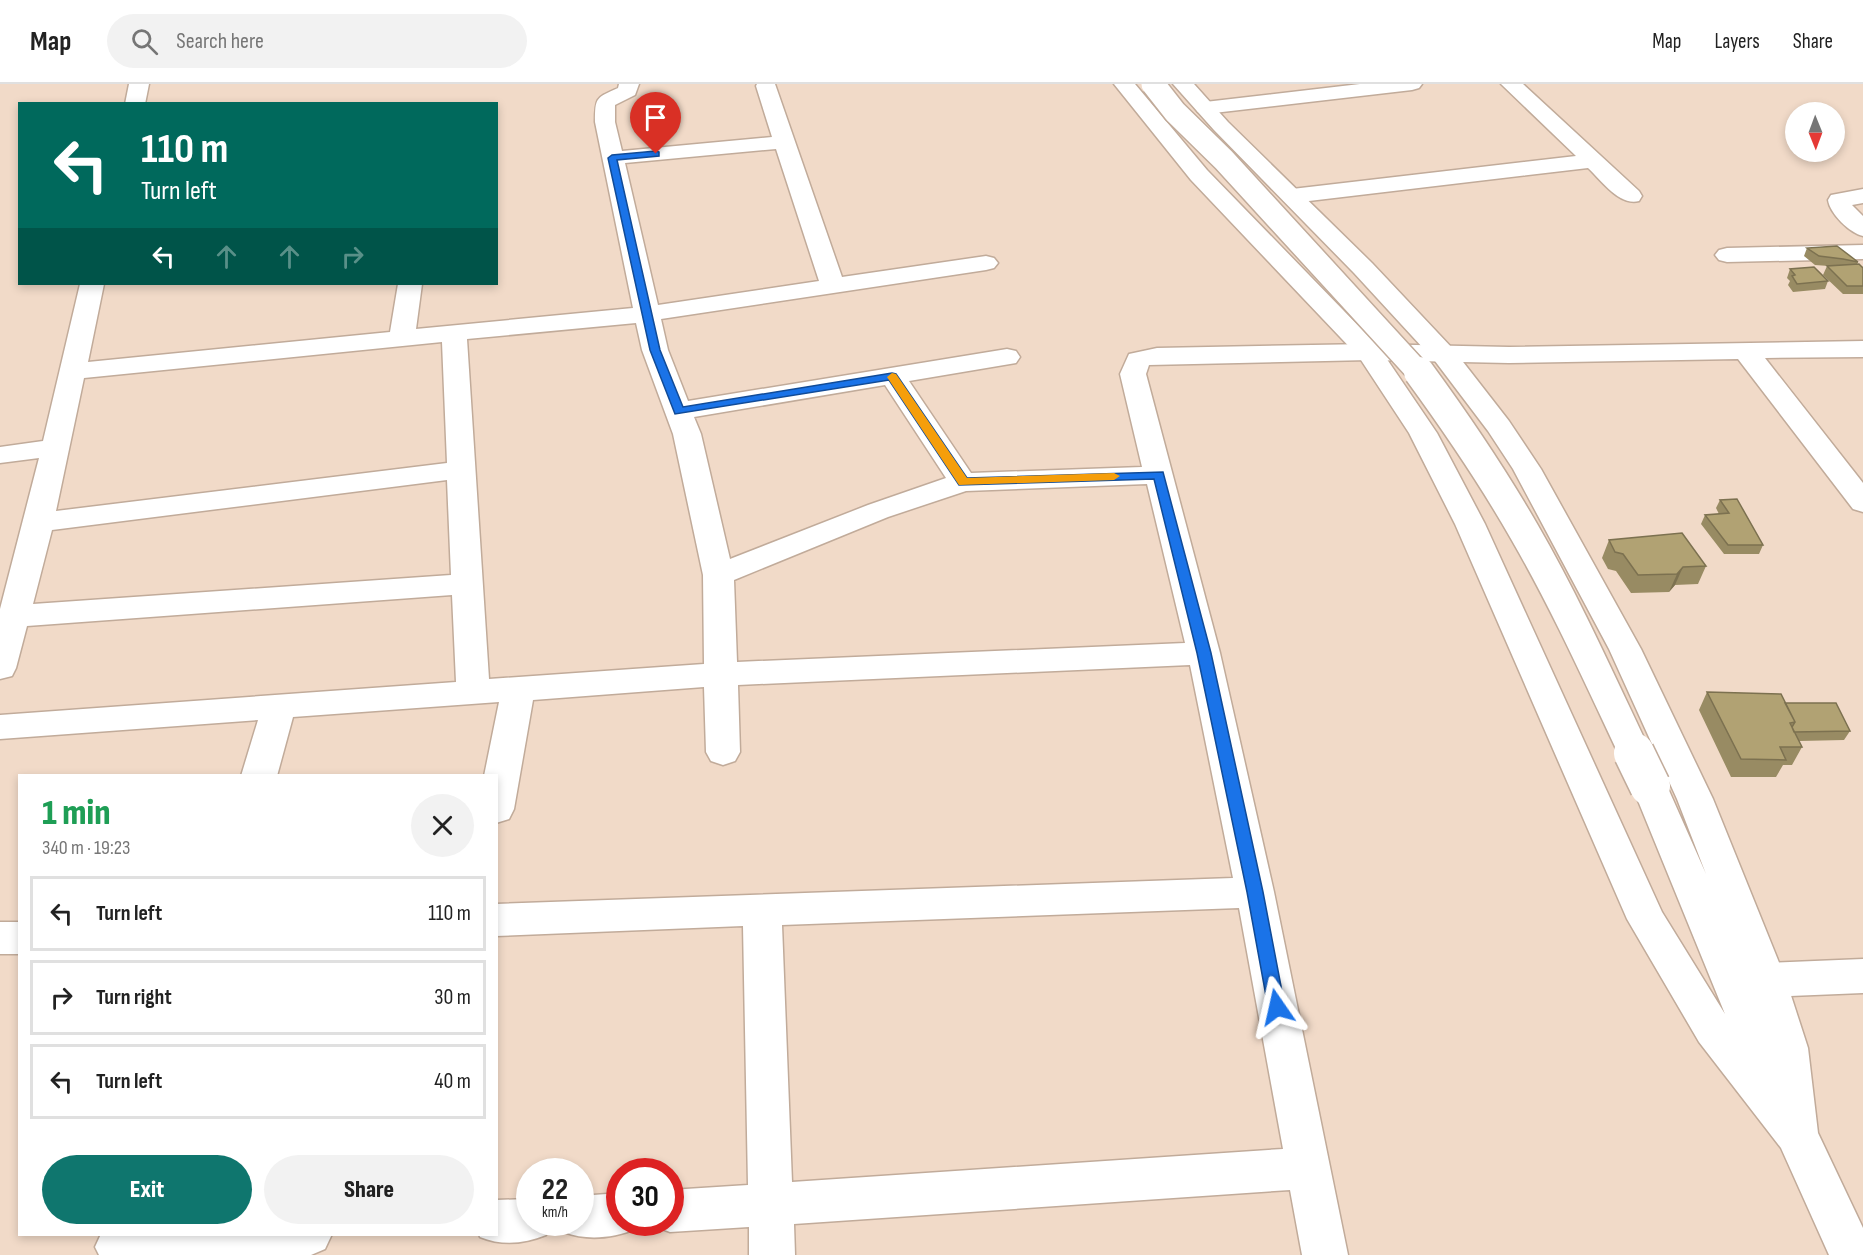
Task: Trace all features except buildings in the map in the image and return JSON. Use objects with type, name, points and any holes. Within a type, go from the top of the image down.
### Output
[{"type":"street","points":[[135,102],[139,84]]},
{"type":"street","points":[[629,84],[628,92],[605,102],[605,122],[655,350],[687,434],[718,575],[723,752]]},
{"type":"street","points":[[1124,84],[1199,176],[1369,352],[1423,433],[1470,524],[1646,919],[1713,1030],[1796,1134]]},
{"type":"street","points":[[1153,84],[1175,112],[1224,160],[1416,368],[1477,454],[1526,533],[1578,634],[1650,786],[1796,1134],[1852,1255]]},
{"type":"street","points":[[1183,84],[1444,355],[1499,427],[1527,470],[1624,649],[1695,799],[1766,980],[1787,1048],[1796,1134]]},
{"type":"street","points":[[1205,108],[1412,84]]},
{"type":"street","points":[[1511,84],[1631,196]]},
{"type":"street","points":[[766,86],[833,286]]},
{"type":"street","points":[[612,158],[784,142]]},
{"type":"street","points":[[1292,196],[1593,161]]},
{"type":"street","points":[[1863,196],[1839,200],[1840,206],[1863,229]]},
{"type":"street","points":[[1727,255],[1863,252]]},
{"type":"street","points":[[72,371],[647,314],[986,263]]},
{"type":"street","points":[[0,668],[39,522],[92,285]]},
{"type":"street","points":[[402,338],[410,285]]},
{"type":"street","points":[[454,333],[473,693]]},
{"type":"street","points":[[1325,1255],[1255,892],[1204,653],[1133,374],[1138,360],[1157,356],[1369,352],[1444,355],[1863,349]]},
{"type":"street","points":[[1746,352],[1863,503]]},
{"type":"street","points":[[679,411],[1007,357]]},
{"type":"street","points":[[892,376],[963,482]]},
{"type":"street","points":[[0,455],[54,448]]},
{"type":"street","points":[[39,522],[460,470]]},
{"type":"street","points":[[718,575],[878,511],[963,482],[1159,475]]},
{"type":"street","points":[[15,616],[467,584]]},
{"type":"street","points":[[0,727],[721,674],[1204,653]]},
{"type":"street","points":[[498,798],[518,689]]},
{"type":"street","points":[[260,774],[279,706]]},
{"type":"street","points":[[498,920],[1255,892]]},
{"type":"street","points":[[762,910],[772,1255]]},
{"type":"street","points":[[0,938],[18,938]]},
{"type":"street","points":[[1766,980],[1863,976]]},
{"type":"street","points":[[684,1210],[1307,1168]]},
{"type":"street","points":[[498,1222],[516,1221]]},
{"type":"street","points":[[118,1246],[277,1236]]},
{"type":"slow traffic","points":[[892,377],[963,482],[1114,476]]},
{"type":"route","points":[[656,154],[612,158],[655,350],[679,411],[892,376],[963,482],[1159,475],[1204,653],[1277,1007]]}]
